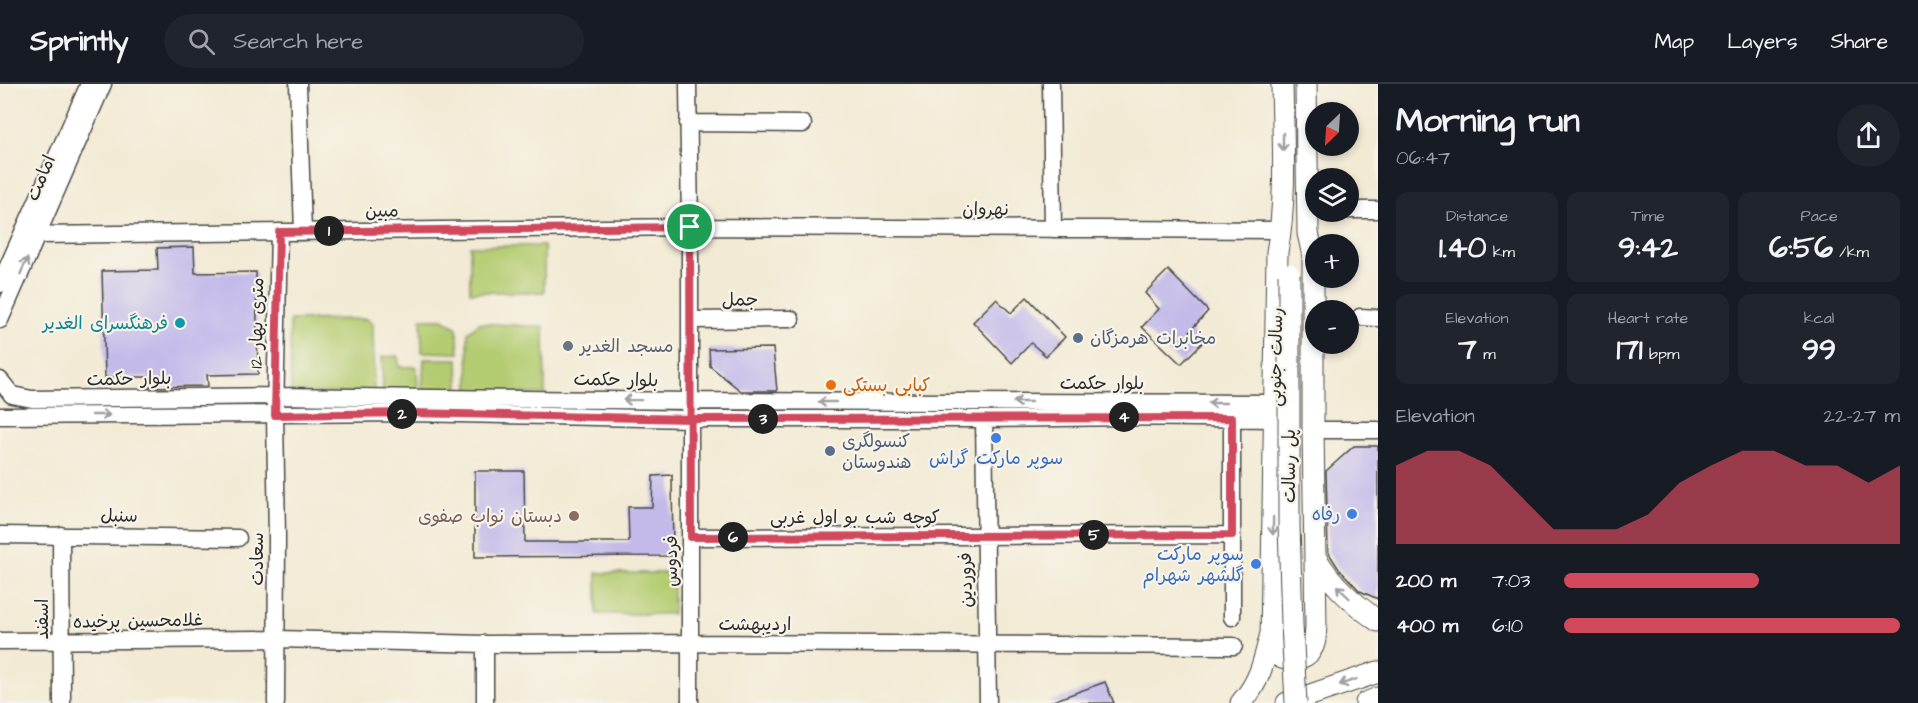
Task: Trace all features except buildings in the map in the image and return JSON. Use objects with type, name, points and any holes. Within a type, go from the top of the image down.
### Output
[{"type":"main road","name":"رسالت جنوبی","points":[[1282,84],[1283,149],[1281,230],[1277,252],[1272,630],[1273,650],[1284,659],[1294,660],[1305,657],[1310,652],[1314,645],[1316,627],[1313,256],[1308,233],[1309,222]]},
{"type":"main road","name":"رسالت جنوبی","points":[[1306,84],[1309,168]]},
{"type":"main road","name":"پل رسالت","points":[[1281,230],[1295,274],[1305,649],[1309,703]]},
{"type":"main road","name":"پل رسالت","points":[[1296,703],[1289,525],[1295,274],[1302,258],[1308,233]]},
{"type":"main road","points":[[1315,556],[1330,580],[1343,594],[1378,621]]},
{"type":"main road","points":[[1241,703],[1261,673],[1272,630]]},
{"type":"main road","points":[[1287,703],[1378,672]]},
{"type":"main road","points":[[1366,703],[1378,698]]},
{"type":"street","name":"امامت","points":[[0,284],[89,84]]},
{"type":"street","name":"امامت","points":[[0,320],[103,84]]},
{"type":"street","points":[[298,84],[303,231]]},
{"type":"street","name":"فردوس","points":[[688,84],[691,419],[690,703]]},
{"type":"street","points":[[1051,84],[1053,229]]},
{"type":"street","points":[[688,123],[803,124]]},
{"type":"street","points":[[1359,210],[1378,210]]},
{"type":"street","name":"مبین","points":[[37,235],[690,227]]},
{"type":"street","name":"نهروان","points":[[690,227],[1281,230]]},
{"type":"street","name":"12 متری بهار","points":[[275,415],[279,232]]},
{"type":"street","name":"جمل","points":[[690,320],[791,318]]},
{"type":"street","points":[[1360,318],[1378,318]]},
{"type":"street","name":"بلوار حکمت","points":[[0,380],[12,395],[32,399],[275,396],[1275,411]]},
{"type":"street","name":"بلوار حکمت","points":[[0,416],[411,413],[691,419],[984,419],[1232,418],[1275,411]]},
{"type":"street","name":"سعادت","points":[[275,415],[276,703]]},
{"type":"street","points":[[1232,418],[1232,616]]},
{"type":"street","name":"فروردین","points":[[984,419],[988,703]]},
{"type":"street","points":[[1313,430],[1378,430]]},
{"type":"street","name":"سنبل","points":[[0,535],[238,538]]},
{"type":"street","name":"اسفند","points":[[61,535],[62,703]]},
{"type":"street","name":"کوچه شب بو اول غربی","points":[[691,537],[1232,535]]},
{"type":"street","name":"غلامحسین پرخیده","points":[[0,641],[277,639]]},
{"type":"street","name":"اردیبهشت","points":[[277,639],[485,644],[1234,646]]},
{"type":"street","points":[[485,644],[485,703]]},
{"type":"green space","points":[[470,246],[544,246],[544,292],[470,292]]},
{"type":"green space","points":[[367,319],[373,324],[374,393],[291,393],[290,320]]},
{"type":"green space","points":[[421,319],[443,319],[457,328],[459,353],[422,352]]},
{"type":"green space","points":[[479,323],[544,327],[545,394],[469,394],[468,332]]},
{"type":"green space","points":[[398,356],[399,367],[417,367],[418,392],[383,391],[382,357]]},
{"type":"green space","points":[[424,359],[458,359],[459,394],[422,392]]},
{"type":"green space","points":[[597,573],[673,573],[673,614],[597,614]]},
{"type":"place","name":"فرهنگسرای الغدیر","points":[[180,323]]},
{"type":"place","name":"مخابرات هرمزگان","points":[[1078,338]]},
{"type":"place","name":"مسجد الغدیر","points":[[568,346]]},
{"type":"place","name":"کبابی بستکی","points":[[831,385]]},
{"type":"place","name":"سوپر مارکت گراش","points":[[996,438]]},
{"type":"place","name":"کنسولگری هندوستان","points":[[830,451]]},
{"type":"place","name":"رفاه","points":[[1352,514]]},
{"type":"place","name":"دبستان نواب صفوی","points":[[574,516]]},
{"type":"place","name":"سوپر مارکت گلشهر شهرام","points":[[1256,564]]},
{"type":"route","points":[[690,227],[279,232],[275,415],[411,413],[691,419],[1232,418],[1232,535],[691,537],[691,419],[690,227]]}]
